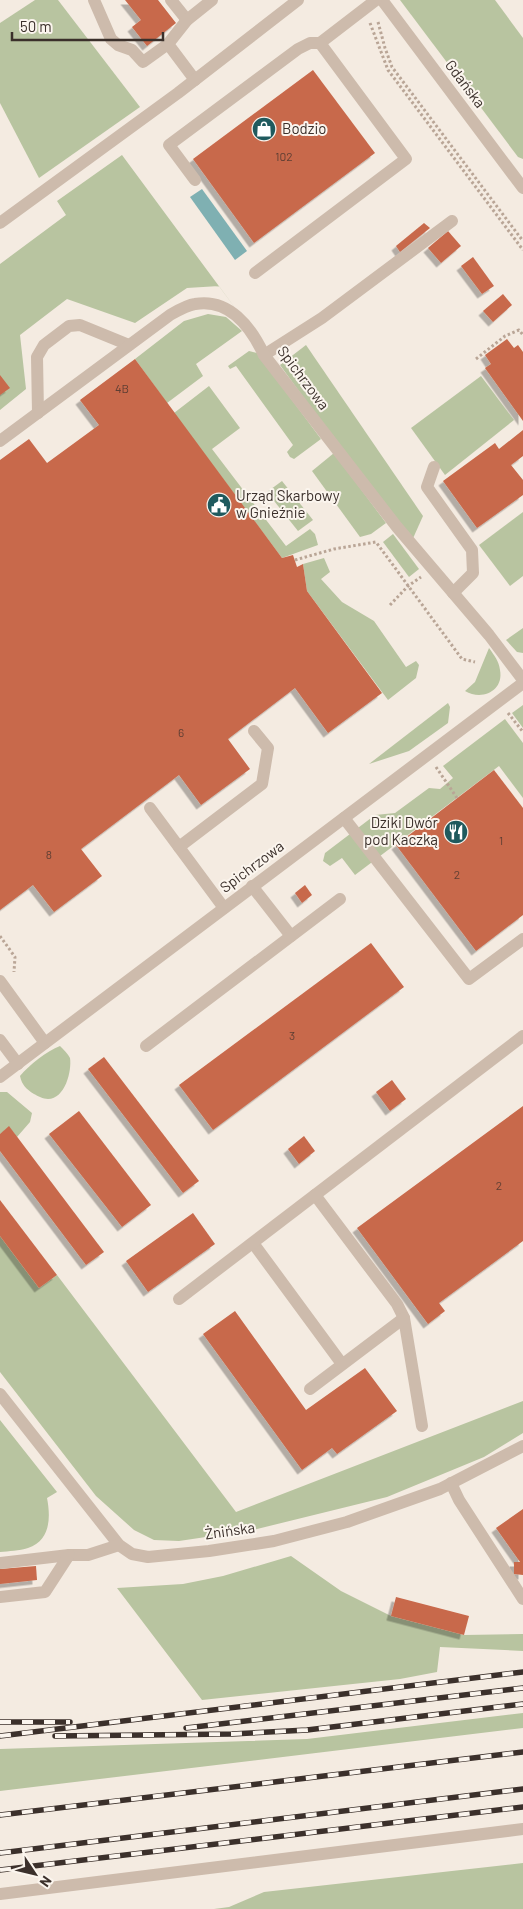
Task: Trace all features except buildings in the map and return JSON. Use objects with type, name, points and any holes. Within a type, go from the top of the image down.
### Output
[{"type":"street","points":[[94,0],[111,38],[118,44],[132,50],[143,62],[168,44],[187,20],[212,0]]},
{"type":"street","points":[[0,223],[195,80],[298,0]]},
{"type":"street","points":[[195,180],[169,145],[298,49],[310,43],[320,43],[376,0]]},
{"type":"street","name":"Gdańska","points":[[382,0],[523,188]]},
{"type":"street","points":[[176,2],[187,20]]},
{"type":"street","points":[[254,273],[406,159],[320,43]]},
{"type":"street","points":[[168,44],[195,80]]},
{"type":"street","points":[[264,355],[322,318],[452,222]]},
{"type":"street","name":"Spichrzowa","points":[[0,441],[170,315],[194,304],[217,304],[246,324],[256,337],[264,355],[397,527],[489,635],[523,681],[0,1077]]},
{"type":"street","points":[[38,413],[37,357],[44,345],[70,326],[80,324],[129,345]]},
{"type":"street","points":[[434,467],[427,487],[472,550],[473,574],[453,593]]},
{"type":"street","points":[[179,847],[262,784],[268,748],[254,731]]},
{"type":"street","points":[[150,808],[224,908]]},
{"type":"street","points":[[344,818],[469,979],[523,939]]},
{"type":"street","points":[[252,886],[291,936]]},
{"type":"street","points":[[146,1046],[340,899]]},
{"type":"street","points":[[0,981],[45,1043]]},
{"type":"street","points":[[179,1299],[523,1036]]},
{"type":"street","points":[[0,1040],[18,1064]]},
{"type":"street","points":[[315,1195],[398,1304],[404,1318],[422,1426]]},
{"type":"street","points":[[253,1243],[342,1364]]},
{"type":"street","points":[[310,1389],[404,1318]]},
{"type":"street","name":"Żnińska","points":[[0,1394],[119,1546],[132,1554],[148,1557],[209,1551],[274,1541],[347,1522],[440,1489],[523,1446]]},
{"type":"street","points":[[451,1483],[523,1599]]},
{"type":"street","points":[[0,1563],[88,1555],[119,1546]]},
{"type":"street","points":[[0,1597],[45,1592],[69,1556]]},
{"type":"street","points":[[0,1894],[523,1830]]},
{"type":"path","points":[[368,17],[388,70],[523,250]]},
{"type":"path","points":[[377,18],[392,67],[523,241]]},
{"type":"path","points":[[476,359],[505,336],[519,330],[523,335]]},
{"type":"path","points":[[295,560],[376,542],[462,659],[475,662]]},
{"type":"path","points":[[390,605],[408,586],[432,568]]},
{"type":"path","points":[[506,711],[523,732]]},
{"type":"path","points":[[434,765],[458,798]]},
{"type":"path","points":[[0,936],[15,958],[12,998]]},
{"type":"green space","points":[[35,0],[58,0],[140,107],[39,178],[0,103],[0,23]]},
{"type":"green space","points":[[400,0],[495,0],[523,38],[523,159],[518,157]]},
{"type":"green space","points":[[122,155],[219,286],[187,288],[135,323],[67,299],[20,335],[26,389],[0,410],[0,264],[66,215],[57,201]]},
{"type":"green space","points":[[208,314],[226,317],[242,331],[196,364],[203,376],[167,403],[135,359],[184,321]]},
{"type":"green space","points":[[306,345],[423,516],[410,545],[280,365]]},
{"type":"green space","points":[[249,351],[257,353],[321,439],[294,459],[287,452],[293,445],[236,366],[230,369],[228,366]]},
{"type":"green space","points":[[481,376],[514,420],[445,475],[411,428]]},
{"type":"green space","points":[[209,386],[240,428],[212,449],[286,546],[310,529],[315,534],[318,545],[282,558],[174,413]]},
{"type":"green space","points":[[334,453],[386,523],[371,534],[360,537],[312,471]]},
{"type":"green space","points":[[282,481],[313,520],[298,531],[267,492]]},
{"type":"green space","points":[[523,512],[523,576],[510,586],[479,545]]},
{"type":"green space","points":[[393,534],[419,569],[409,577],[383,542]]},
{"type":"green space","points":[[324,558],[330,572],[321,579],[342,602],[374,621],[406,667],[416,661],[419,665],[416,678],[388,700],[307,591],[303,564]]},
{"type":"green space","points":[[523,628],[523,653],[517,652],[506,640]]},
{"type":"green space","points":[[489,648],[496,658],[499,667],[499,684],[495,689],[485,694],[478,695],[465,691],[475,682]]},
{"type":"green space","points":[[448,703],[450,707],[448,723],[409,751],[369,764]]},
{"type":"green space","points":[[523,705],[523,728],[512,713]]},
{"type":"green space","points":[[505,719],[523,743],[523,798],[499,766],[355,875],[342,858],[330,866],[323,861],[325,853],[375,815],[395,813],[429,788],[440,789],[453,778],[443,766]]},
{"type":"green space","points":[[60,1046],[70,1058],[70,1070],[66,1083],[54,1098],[42,1098],[27,1088],[20,1076],[38,1059]]},
{"type":"green space","points":[[0,1092],[7,1092],[32,1113],[30,1122],[17,1137],[9,1127],[0,1134]]},
{"type":"green space","points":[[0,1236],[39,1288],[57,1275],[236,1512],[523,1401],[523,1433],[484,1457],[387,1497],[253,1530],[179,1541],[154,1540],[134,1530],[96,1496],[0,1372]]},
{"type":"green space","points":[[0,1420],[57,1492],[47,1498],[49,1521],[41,1540],[28,1548],[0,1552]]},
{"type":"green space","points":[[291,1556],[341,1591],[391,1616],[464,1635],[523,1634],[523,1651],[440,1647],[437,1672],[400,1679],[202,1700],[117,1588],[183,1584],[223,1576]]},
{"type":"green space","points":[[523,1713],[523,1728],[0,1791],[0,1749],[307,1739]]},
{"type":"green space","points":[[523,1863],[523,1909],[214,1909],[229,1907],[264,1892]]},
{"type":"water","points":[[202,189],[247,251],[235,260],[190,197]]},
{"type":"railway","points":[[0,1736],[523,1672]]},
{"type":"railway","points":[[186,1728],[523,1688]]},
{"type":"railway","points":[[55,1736],[232,1734],[307,1730],[523,1704]]},
{"type":"railway","points":[[0,1722],[70,1722]]},
{"type":"railway","points":[[0,1815],[523,1752]]},
{"type":"railway","points":[[0,1853],[523,1789]]},
{"type":"railway","points":[[0,1870],[523,1807]]},
{"type":"place","name":"Bodzio","points":[[264,129]]},
{"type":"place","name":"Urząd Skarbowy w Gnieźnie","points":[[219,505]]},
{"type":"place","name":"Dziki Dwór pod Kaczką","points":[[456,832]]}]
